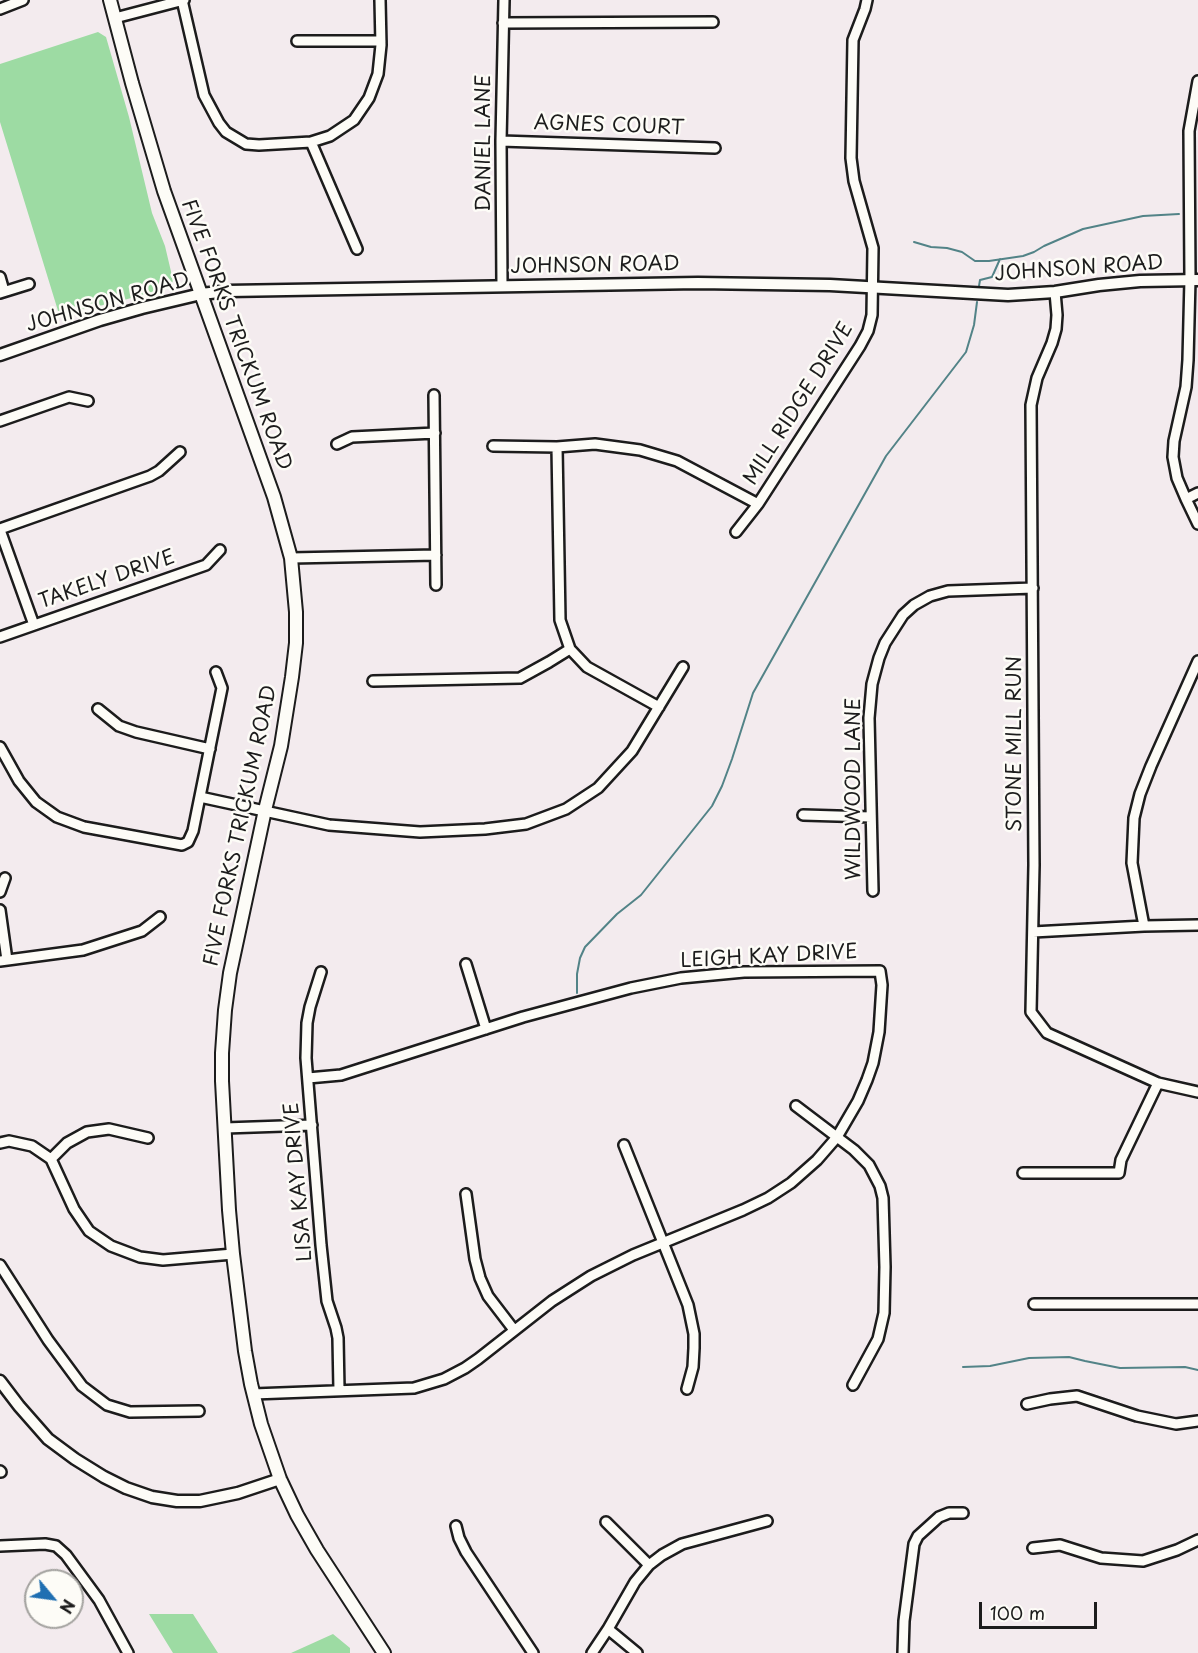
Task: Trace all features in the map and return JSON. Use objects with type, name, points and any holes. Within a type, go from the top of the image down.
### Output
[{"type":"main road","name":"FIVE FORKS TRICKUM ROAD","points":[[110,0],[164,191],[274,497],[291,558],[296,612],[296,643],[281,746],[230,973],[225,1010],[222,1081],[233,1254],[245,1351],[261,1424],[280,1479],[317,1551],[384,1653]]},
{"type":"street","points":[[0,9],[23,0]]},
{"type":"street","points":[[115,18],[183,0],[204,95],[226,132],[246,144],[311,142],[330,136],[354,120],[364,107],[378,74],[381,41],[380,0]]},
{"type":"street","name":"DANIEL LANE","points":[[502,286],[501,141],[504,0]]},
{"type":"street","points":[[867,0],[854,40],[851,158],[854,181],[873,248],[873,288]]},
{"type":"street","points":[[503,23],[713,22]]},
{"type":"street","points":[[297,41],[381,41]]},
{"type":"street","points":[[1198,81],[1190,131],[1194,279],[1186,387],[1174,441],[1173,457],[1177,478],[1198,524]]},
{"type":"street","name":"AGNES COURT","points":[[501,141],[715,148]]},
{"type":"street","points":[[311,142],[357,249]]},
{"type":"street","points":[[0,277],[2,292],[29,285]]},
{"type":"street","name":"JOHNSON ROAD","points":[[0,355],[100,320],[201,294],[228,291],[698,283],[830,285],[1008,295],[1055,292],[1119,283],[1194,279]]},
{"type":"street","name":"MILL RIDGE DRIVE","points":[[736,532],[758,504],[868,331],[873,315],[873,288]]},
{"type":"street","name":"STONE MILL RUN","points":[[1055,292],[1057,315],[1053,343],[1037,378],[1031,405],[1033,588],[1031,1012],[1047,1033],[1158,1083],[1198,1092]]},
{"type":"street","points":[[434,395],[436,585]]},
{"type":"street","points":[[0,421],[69,397],[88,401]]},
{"type":"street","points":[[337,444],[352,437],[435,433]]},
{"type":"street","points":[[493,446],[557,447],[595,444],[640,450],[677,462],[758,504]]},
{"type":"street","points":[[557,447],[560,620],[570,649],[587,667],[659,708]]},
{"type":"street","points":[[34,625],[0,530],[150,476],[180,452]]},
{"type":"street","points":[[1186,499],[1198,493]]},
{"type":"street","name":"TAKELY DRIVE","points":[[0,637],[206,564],[220,550]]},
{"type":"street","points":[[291,558],[435,555]]},
{"type":"street","name":"WILDWOOD LANE","points":[[873,891],[869,718],[872,684],[879,658],[893,629],[914,605],[930,596],[948,591],[1033,588]]},
{"type":"street","points":[[373,681],[520,678],[570,649]]},
{"type":"street","points":[[1144,926],[1132,864],[1134,818],[1151,766],[1198,661]]},
{"type":"street","points":[[200,797],[329,825],[420,832],[485,829],[526,824],[566,809],[598,788],[632,751],[683,667]]},
{"type":"street","points":[[0,747],[19,781],[36,802],[57,817],[84,827],[182,845],[188,842],[193,831],[222,688],[216,672]]},
{"type":"street","points":[[98,709],[119,726],[210,749]]},
{"type":"street","points":[[803,815],[871,817]]},
{"type":"street","points":[[0,892],[5,878]]},
{"type":"street","points":[[0,910],[4,961],[83,950],[142,931],[160,917]]},
{"type":"street","points":[[1033,932],[1198,925]]},
{"type":"street","points":[[466,964],[486,1029]]},
{"type":"street","name":"LEIGH KAY DRIVE","points":[[253,1394],[402,1389],[432,1383],[465,1368],[552,1301],[591,1276],[613,1264],[744,1210],[791,1183],[805,1172],[837,1137],[858,1101],[873,1063],[880,1024],[882,985],[880,971],[744,972],[681,978],[631,988],[486,1029],[341,1075],[308,1078]]},
{"type":"street","name":"LISA KAY DRIVE","points":[[321,972],[307,1023],[306,1058],[327,1301],[338,1338],[339,1390]]},
{"type":"street","points":[[1023,1173],[1119,1173],[1121,1160],[1158,1083]]},
{"type":"street","points":[[796,1106],[854,1150],[869,1165],[880,1186],[884,1212],[884,1313],[878,1339],[853,1384]]},
{"type":"street","points":[[225,1128],[312,1125]]},
{"type":"street","points":[[51,1159],[67,1143],[87,1132],[109,1129],[148,1138]]},
{"type":"street","points":[[0,1143],[9,1141],[32,1146],[51,1159],[74,1209],[89,1231],[111,1246],[140,1257],[163,1260],[233,1254]]},
{"type":"street","points":[[624,1145],[688,1305],[694,1341],[693,1367],[687,1389]]},
{"type":"street","points":[[466,1194],[475,1259],[480,1278],[488,1296],[514,1330]]},
{"type":"street","points":[[0,1265],[48,1340],[82,1386],[107,1405],[130,1412],[199,1411]]},
{"type":"street","points":[[1034,1304],[1198,1304]]},
{"type":"street","points":[[0,1381],[48,1439],[75,1459],[126,1488],[152,1497],[177,1501],[200,1501],[238,1493],[280,1479]]},
{"type":"street","points":[[1027,1404],[1077,1396],[1137,1416],[1176,1424],[1198,1421]]},
{"type":"street","points":[[903,1653],[904,1621],[914,1544],[918,1536],[939,1517],[948,1513],[963,1512]]},
{"type":"street","points":[[592,1653],[635,1582],[649,1565],[662,1555],[682,1545],[767,1521]]},
{"type":"street","points":[[606,1522],[649,1565]]},
{"type":"street","points":[[456,1526],[466,1552],[533,1653]]},
{"type":"street","points":[[1033,1548],[1060,1545],[1101,1558],[1143,1561],[1177,1550],[1198,1540]]},
{"type":"street","points":[[0,1546],[45,1544],[56,1546],[66,1555],[99,1600],[128,1653]]},
{"type":"street","points":[[608,1629],[637,1653]]},
{"type":"green space","points":[[98,32],[106,37],[129,117],[152,213],[165,246],[173,280],[171,287],[113,303],[59,314],[0,122],[0,64]]},
{"type":"green space","points":[[149,1614],[193,1614],[218,1653],[173,1653]]},
{"type":"green space","points":[[333,1634],[350,1648],[350,1653],[291,1653]]},
{"type":"waterway","points":[[914,242],[962,252],[975,261],[989,261],[1023,256],[1083,229],[1143,216],[1179,214]]},
{"type":"waterway","points":[[979,286],[980,280],[992,277],[1000,259]]},
{"type":"waterway","points":[[577,993],[577,974],[585,947],[617,914],[641,895],[712,806],[732,759],[753,693],[886,456],[966,352],[974,325],[977,302]]},
{"type":"waterway","points":[[963,1367],[990,1366],[1029,1358],[1069,1357],[1120,1368],[1185,1367],[1198,1370]]}]
